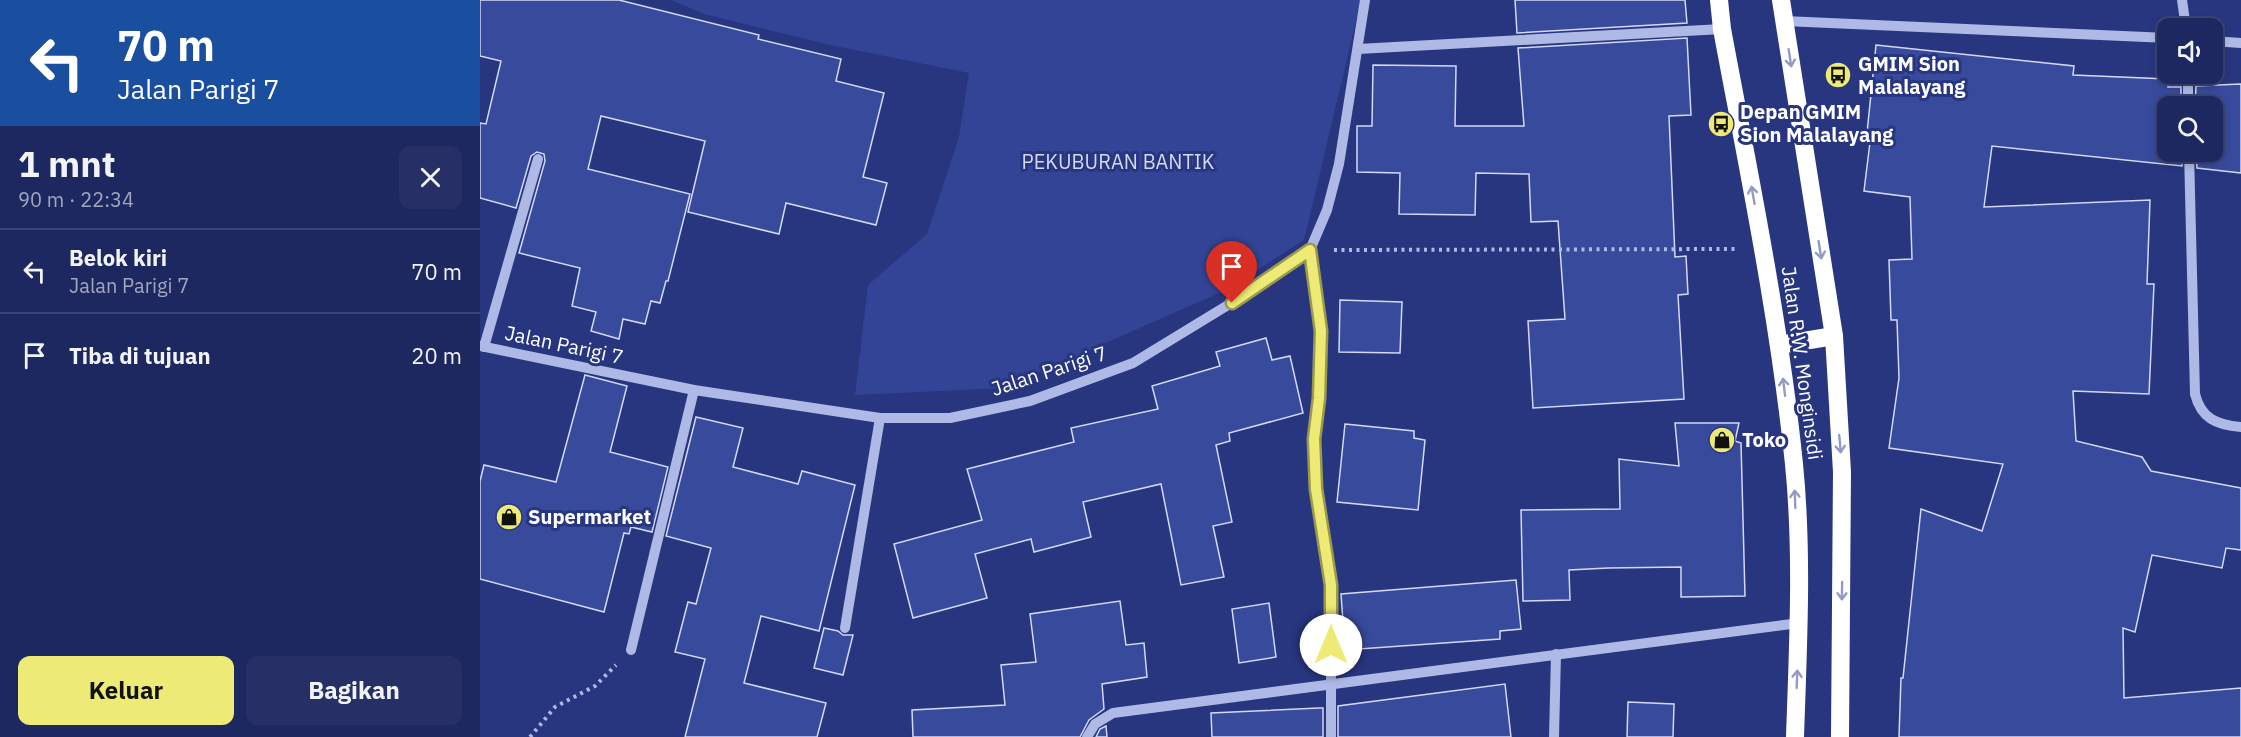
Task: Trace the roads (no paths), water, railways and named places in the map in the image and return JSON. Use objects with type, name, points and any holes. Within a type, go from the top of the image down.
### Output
[{"type":"highway","name":"Jalan R.W. Monginsidi","points":[[1719,0],[1722,29],[1779,345],[1794,466],[1799,623],[1795,737]]},
{"type":"highway","name":"Jalan R.W. Monginsidi","points":[[1781,0],[1834,336],[1843,533],[1840,737]]},
{"type":"highway","points":[[1779,345],[1834,336]]},
{"type":"street","points":[[1331,737],[1331,585],[1316,489],[1314,439],[1319,398],[1321,331],[1310,250],[1327,210],[1339,164],[1365,0]]},
{"type":"street","points":[[2182,0],[2185,18]]},
{"type":"street","points":[[1784,21],[2157,38]]},
{"type":"street","points":[[1358,49],[1722,29]]},
{"type":"street","points":[[2223,42],[2241,43]]},
{"type":"street","points":[[482,347],[538,159]]},
{"type":"street","points":[[2189,162],[2195,393],[2199,408],[2208,417],[2241,427]]},
{"type":"street","name":"Jalan Parigi 7","points":[[482,347],[694,390],[880,418],[950,418],[1030,401],[1133,363],[1251,291],[1310,250]]},
{"type":"street","points":[[631,650],[694,390]]},
{"type":"street","points":[[845,628],[880,418]]},
{"type":"street","points":[[1087,737],[1095,724],[1113,713],[1799,623]]},
{"type":"street","points":[[1554,737],[1556,654]]},
{"type":"place","name":"GMIM Sion Malalayang","points":[[1838,75]]},
{"type":"place","name":"Depan GMIM Sion Malalayang","points":[[1721,124]]},
{"type":"place","name":"Toko","points":[[1722,440]]},
{"type":"place","name":"Supermarket","points":[[509,517]]},
{"type":"park label","name":"PEKUBURAN BANTIK","points":[[1118,162]]}]
